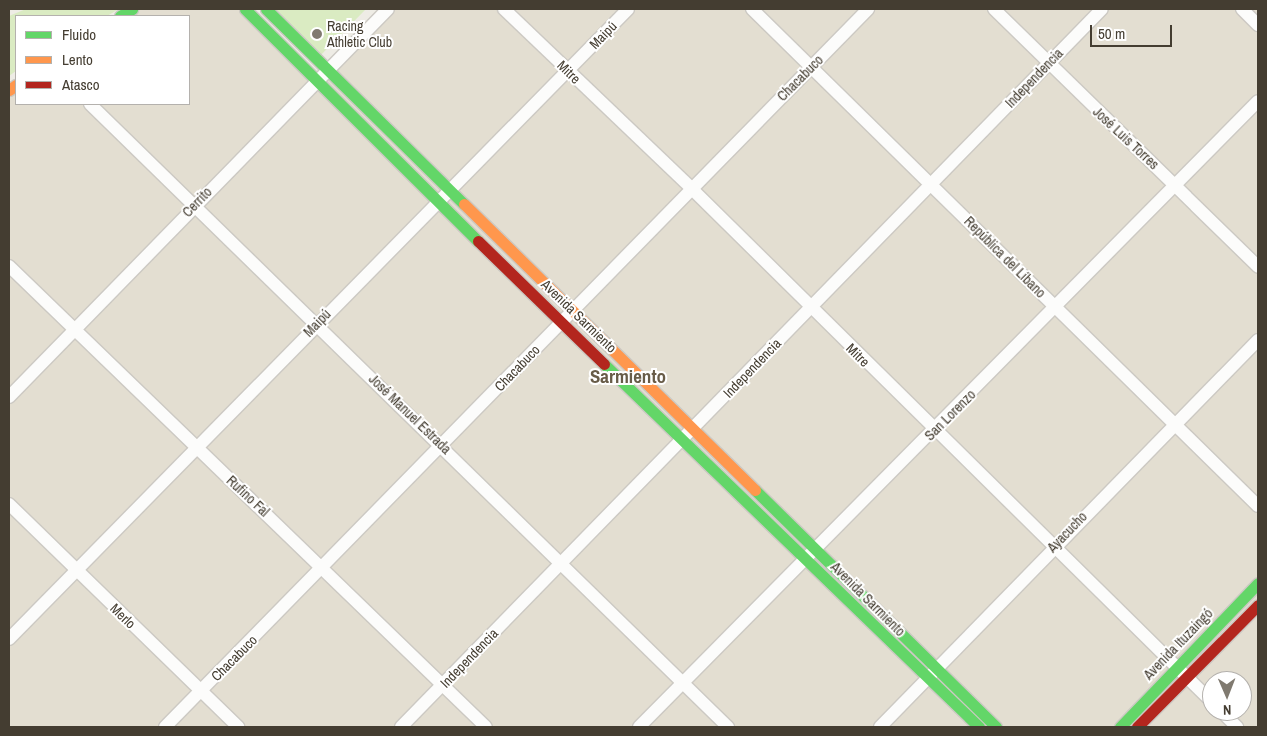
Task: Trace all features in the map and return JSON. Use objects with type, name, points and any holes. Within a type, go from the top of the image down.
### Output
[{"type":"main road","name":"Avenida Sarmiento","points":[[245,9],[437,202],[563,321],[979,727]]},
{"type":"main road","name":"Avenida Sarmiento","points":[[266,9],[451,188],[996,727]]},
{"type":"main road","name":"Avenida Ituzaingó","points":[[1120,727],[1258,584]]},
{"type":"main road","points":[[1138,727],[1258,605]]},
{"type":"street","name":"Cerrito","points":[[9,397],[316,79],[388,9]]},
{"type":"street","name":"Mitre","points":[[504,9],[692,188],[810,308],[1055,545],[1202,692]]},
{"type":"street","name":"Maipú","points":[[9,639],[316,324],[628,9]]},
{"type":"street","name":"República del Líbano","points":[[752,9],[1258,506]]},
{"type":"street","name":"Chacabuco","points":[[165,727],[324,567],[868,9]]},
{"type":"street","name":"José Luis Torres","points":[[994,9],[1258,267]]},
{"type":"street","name":"Independencia","points":[[401,727],[1102,9]]},
{"type":"street","points":[[1242,9],[1258,25]]},
{"type":"street","name":"San Lorenzo","points":[[640,727],[815,547],[935,431],[1258,100]]},
{"type":"street","name":"José Manuel Estrada","points":[[91,105],[442,444],[728,727]]},
{"type":"street","name":"Rufino Fal","points":[[9,266],[73,331],[324,567],[486,727]]},
{"type":"street","name":"Ayacucho","points":[[880,727],[1173,424],[1258,340]]},
{"type":"street","name":"Merlo","points":[[9,504],[238,727]]},
{"type":"shaded area","points":[[132,9],[245,9],[316,79],[388,9],[1258,9],[1258,727],[9,727],[9,90],[15,86],[15,105],[190,105],[190,15],[122,15]]},
{"type":"green space","points":[[26,9],[119,9],[109,15],[15,15],[15,72],[9,76],[9,16]]},
{"type":"green space","name":"Racing Athletic Club","points":[[269,9],[366,9],[317,59]]},
{"type":"traffic: fast","points":[[122,15],[132,9]]},
{"type":"traffic: fast","points":[[245,9],[478,241]]},
{"type":"traffic: fast","points":[[266,9],[464,204]]},
{"type":"traffic: fast","points":[[604,364],[979,727]]},
{"type":"traffic: fast","points":[[755,490],[996,727]]},
{"type":"traffic: fast","points":[[1120,727],[1258,583]]},
{"type":"traffic: slow","points":[[9,90],[15,86]]},
{"type":"traffic: slow","points":[[464,204],[755,490]]},
{"type":"traffic: jam","points":[[478,241],[604,364]]},
{"type":"traffic: jam","points":[[1137,727],[1258,605]]},
{"type":"place","name":"Racing Athletic Club","points":[[317,34]]},
{"type":"district","name":"Sarmiento","points":[[628,377]]}]
